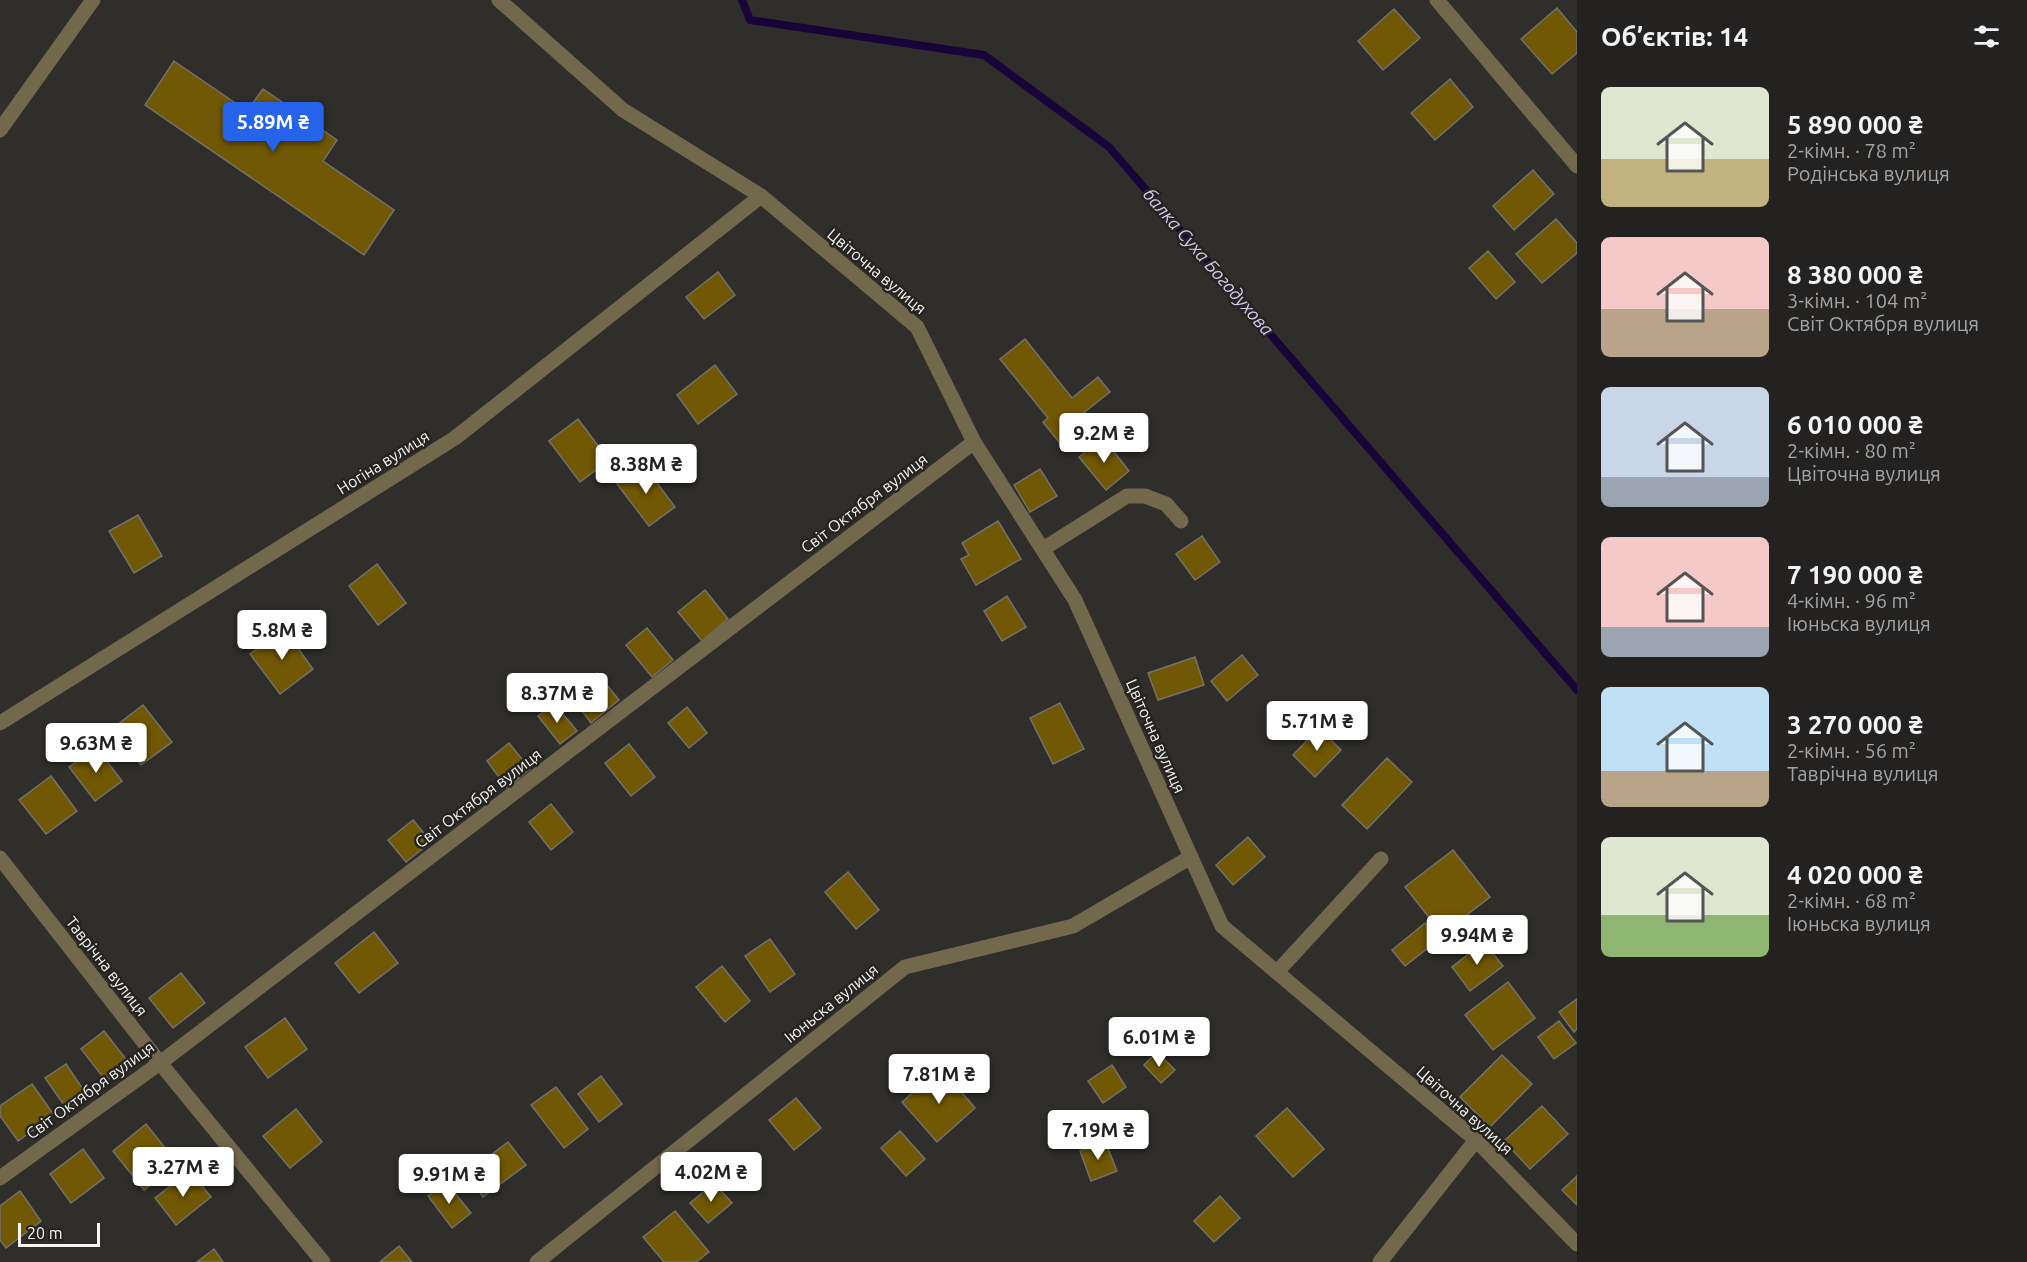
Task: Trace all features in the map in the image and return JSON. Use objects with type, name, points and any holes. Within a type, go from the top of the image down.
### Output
[{"type":"street","name":"Цвiточна вулиця","points":[[498,0],[623,110],[761,196],[917,327],[974,442],[1075,600],[1222,926],[1476,1140],[1577,1244]]},
{"type":"street","points":[[1437,0],[1577,166]]},
{"type":"street","points":[[0,130],[86,3]]},
{"type":"street","name":"Ногіна вулиця","points":[[0,723],[455,438],[761,196]]},
{"type":"street","name":"Світ Октября вулиця","points":[[0,1178],[160,1063],[974,442]]},
{"type":"street","points":[[1043,549],[1127,496],[1145,496],[1166,504],[1182,521]]},
{"type":"street","name":"Iюньска вулиця","points":[[537,1262],[905,967],[1072,926],[1191,857]]},
{"type":"street","name":"Таврічна вулиця","points":[[0,858],[160,1063],[323,1262]]},
{"type":"street","points":[[1277,972],[1381,859]]},
{"type":"street","points":[[1380,1262],[1476,1140]]},
{"type":"building","points":[[1557,8],[1577,32],[1577,53],[1552,74],[1521,39]]},
{"type":"building","points":[[1394,9],[1420,38],[1383,70],[1358,41]]},
{"type":"building","points":[[174,61],[247,111],[263,89],[337,140],[323,161],[394,210],[364,255],[145,105]]},
{"type":"building","points":[[1450,79],[1473,107],[1435,140],[1411,113]]},
{"type":"building","points":[[1533,170],[1554,194],[1514,230],[1493,206]]},
{"type":"building","points":[[1556,219],[1577,243],[1577,253],[1542,283],[1516,254]]},
{"type":"building","points":[[1488,251],[1515,282],[1496,299],[1469,268]]},
{"type":"building","points":[[718,272],[735,295],[704,319],[686,297]]},
{"type":"building","points":[[1025,339],[1072,398],[1098,377],[1110,392],[1072,422],[1080,432],[1062,446],[1043,422],[1048,418],[1000,359]]},
{"type":"building","points":[[715,365],[737,394],[698,424],[677,395]]},
{"type":"building","points":[[578,419],[609,460],[580,482],[549,441]]},
{"type":"building","points":[[1103,438],[1129,471],[1106,490],[1079,457]]},
{"type":"building","points":[[643,464],[675,507],[649,526],[617,484]]},
{"type":"building","points":[[1040,469],[1057,496],[1030,512],[1014,485]]},
{"type":"building","points":[[138,515],[162,556],[134,573],[109,531]]},
{"type":"building","points":[[998,521],[1021,559],[976,585],[961,559],[969,555],[962,543]]},
{"type":"building","points":[[1202,536],[1220,562],[1195,580],[1176,554]]},
{"type":"building","points":[[377,564],[406,603],[378,625],[349,586]]},
{"type":"building","points":[[705,590],[728,619],[702,641],[678,612]]},
{"type":"building","points":[[1007,596],[1026,627],[1002,641],[984,611]]},
{"type":"building","points":[[647,628],[673,660],[652,677],[626,645]]},
{"type":"building","points":[[284,629],[313,669],[280,694],[250,654]]},
{"type":"building","points":[[1242,655],[1258,675],[1227,701],[1211,681]]},
{"type":"building","points":[[1195,657],[1204,685],[1158,700],[1148,673]]},
{"type":"building","points":[[597,673],[619,700],[591,723],[570,695]]},
{"type":"building","points":[[554,703],[577,731],[560,744],[538,716]]},
{"type":"building","points":[[1060,703],[1084,749],[1053,764],[1030,718]]},
{"type":"building","points":[[143,705],[172,742],[141,765],[113,728]]},
{"type":"building","points":[[687,707],[707,733],[689,748],[668,723]]},
{"type":"building","points":[[1319,728],[1341,750],[1315,777],[1293,755]]},
{"type":"building","points":[[509,743],[530,769],[507,788],[487,761]]},
{"type":"building","points":[[629,744],[655,777],[631,796],[605,763]]},
{"type":"building","points":[[96,747],[122,781],[95,801],[69,767]]},
{"type":"building","points":[[1387,758],[1412,782],[1367,829],[1342,805]]},
{"type":"building","points":[[51,776],[77,811],[46,834],[19,800]]},
{"type":"building","points":[[551,804],[573,832],[551,850],[529,822]]},
{"type":"building","points":[[413,820],[431,842],[406,862],[388,840]]},
{"type":"building","points":[[1248,837],[1265,857],[1233,885],[1216,865]]},
{"type":"building","points":[[1453,850],[1490,897],[1442,934],[1405,887]]},
{"type":"building","points":[[848,872],[879,910],[856,929],[825,892]]},
{"type":"building","points":[[1425,923],[1438,940],[1405,966],[1392,950]]},
{"type":"building","points":[[374,932],[398,963],[359,993],[335,963]]},
{"type":"building","points":[[770,939],[795,974],[770,992],[745,956]]},
{"type":"building","points":[[1484,942],[1503,966],[1470,991],[1452,967]]},
{"type":"building","points":[[722,966],[750,1001],[725,1022],[696,987]]},
{"type":"building","points":[[181,973],[205,1003],[173,1028],[149,998]]},
{"type":"building","points":[[1508,982],[1535,1018],[1493,1050],[1465,1015]]},
{"type":"building","points":[[1577,999],[1577,1029],[1574,1032],[1559,1012]]},
{"type":"building","points":[[285,1018],[307,1049],[268,1078],[245,1047]]},
{"type":"building","points":[[1559,1021],[1576,1043],[1554,1059],[1538,1037]]},
{"type":"building","points":[[104,1031],[129,1063],[106,1081],[81,1049]]},
{"type":"building","points":[[1157,1052],[1175,1070],[1161,1083],[1144,1065]]},
{"type":"building","points":[[1502,1055],[1532,1084],[1490,1127],[1460,1097]]},
{"type":"building","points":[[66,1064],[89,1098],[69,1112],[45,1078]]},
{"type":"building","points":[[1112,1065],[1126,1087],[1103,1103],[1088,1081]]},
{"type":"building","points":[[941,1068],[975,1108],[937,1142],[902,1102]]},
{"type":"building","points":[[601,1076],[622,1104],[599,1122],[578,1094]]},
{"type":"building","points":[[32,1084],[54,1115],[18,1141],[0,1116],[0,1106]]},
{"type":"building","points":[[556,1087],[588,1129],[564,1148],[531,1105]]},
{"type":"building","points":[[796,1098],[821,1128],[794,1150],[769,1120]]},
{"type":"building","points":[[1542,1106],[1568,1134],[1530,1169],[1504,1141]]},
{"type":"building","points":[[1287,1108],[1324,1149],[1293,1177],[1256,1136]]},
{"type":"building","points":[[296,1109],[322,1142],[290,1168],[263,1136]]},
{"type":"building","points":[[146,1124],[178,1164],[144,1190],[113,1151]]},
{"type":"building","points":[[900,1131],[925,1159],[906,1176],[881,1148]]},
{"type":"building","points":[[1105,1141],[1117,1171],[1091,1181],[1080,1151]]},
{"type":"building","points":[[508,1142],[526,1165],[483,1197],[466,1174]]},
{"type":"building","points":[[83,1149],[104,1178],[71,1203],[50,1174]]},
{"type":"building","points":[[190,1171],[211,1197],[176,1225],[155,1198]]},
{"type":"building","points":[[1577,1176],[1577,1205],[1562,1190]]},
{"type":"building","points":[[446,1182],[471,1213],[452,1228],[428,1196]]},
{"type":"building","points":[[714,1183],[732,1203],[708,1223],[690,1203]]},
{"type":"building","points":[[20,1191],[41,1221],[6,1248],[0,1240],[0,1206]]},
{"type":"building","points":[[1220,1196],[1240,1218],[1214,1242],[1194,1221]]},
{"type":"building","points":[[675,1211],[709,1252],[696,1262],[664,1262],[643,1237]]},
{"type":"building","points":[[399,1246],[412,1262],[380,1262]]},
{"type":"building","points":[[214,1249],[223,1262],[197,1262]]},
{"type":"waterway","name":"балка Суха Богодухова","points":[[742,0],[750,20],[984,55],[1109,147],[1577,690]]}]
